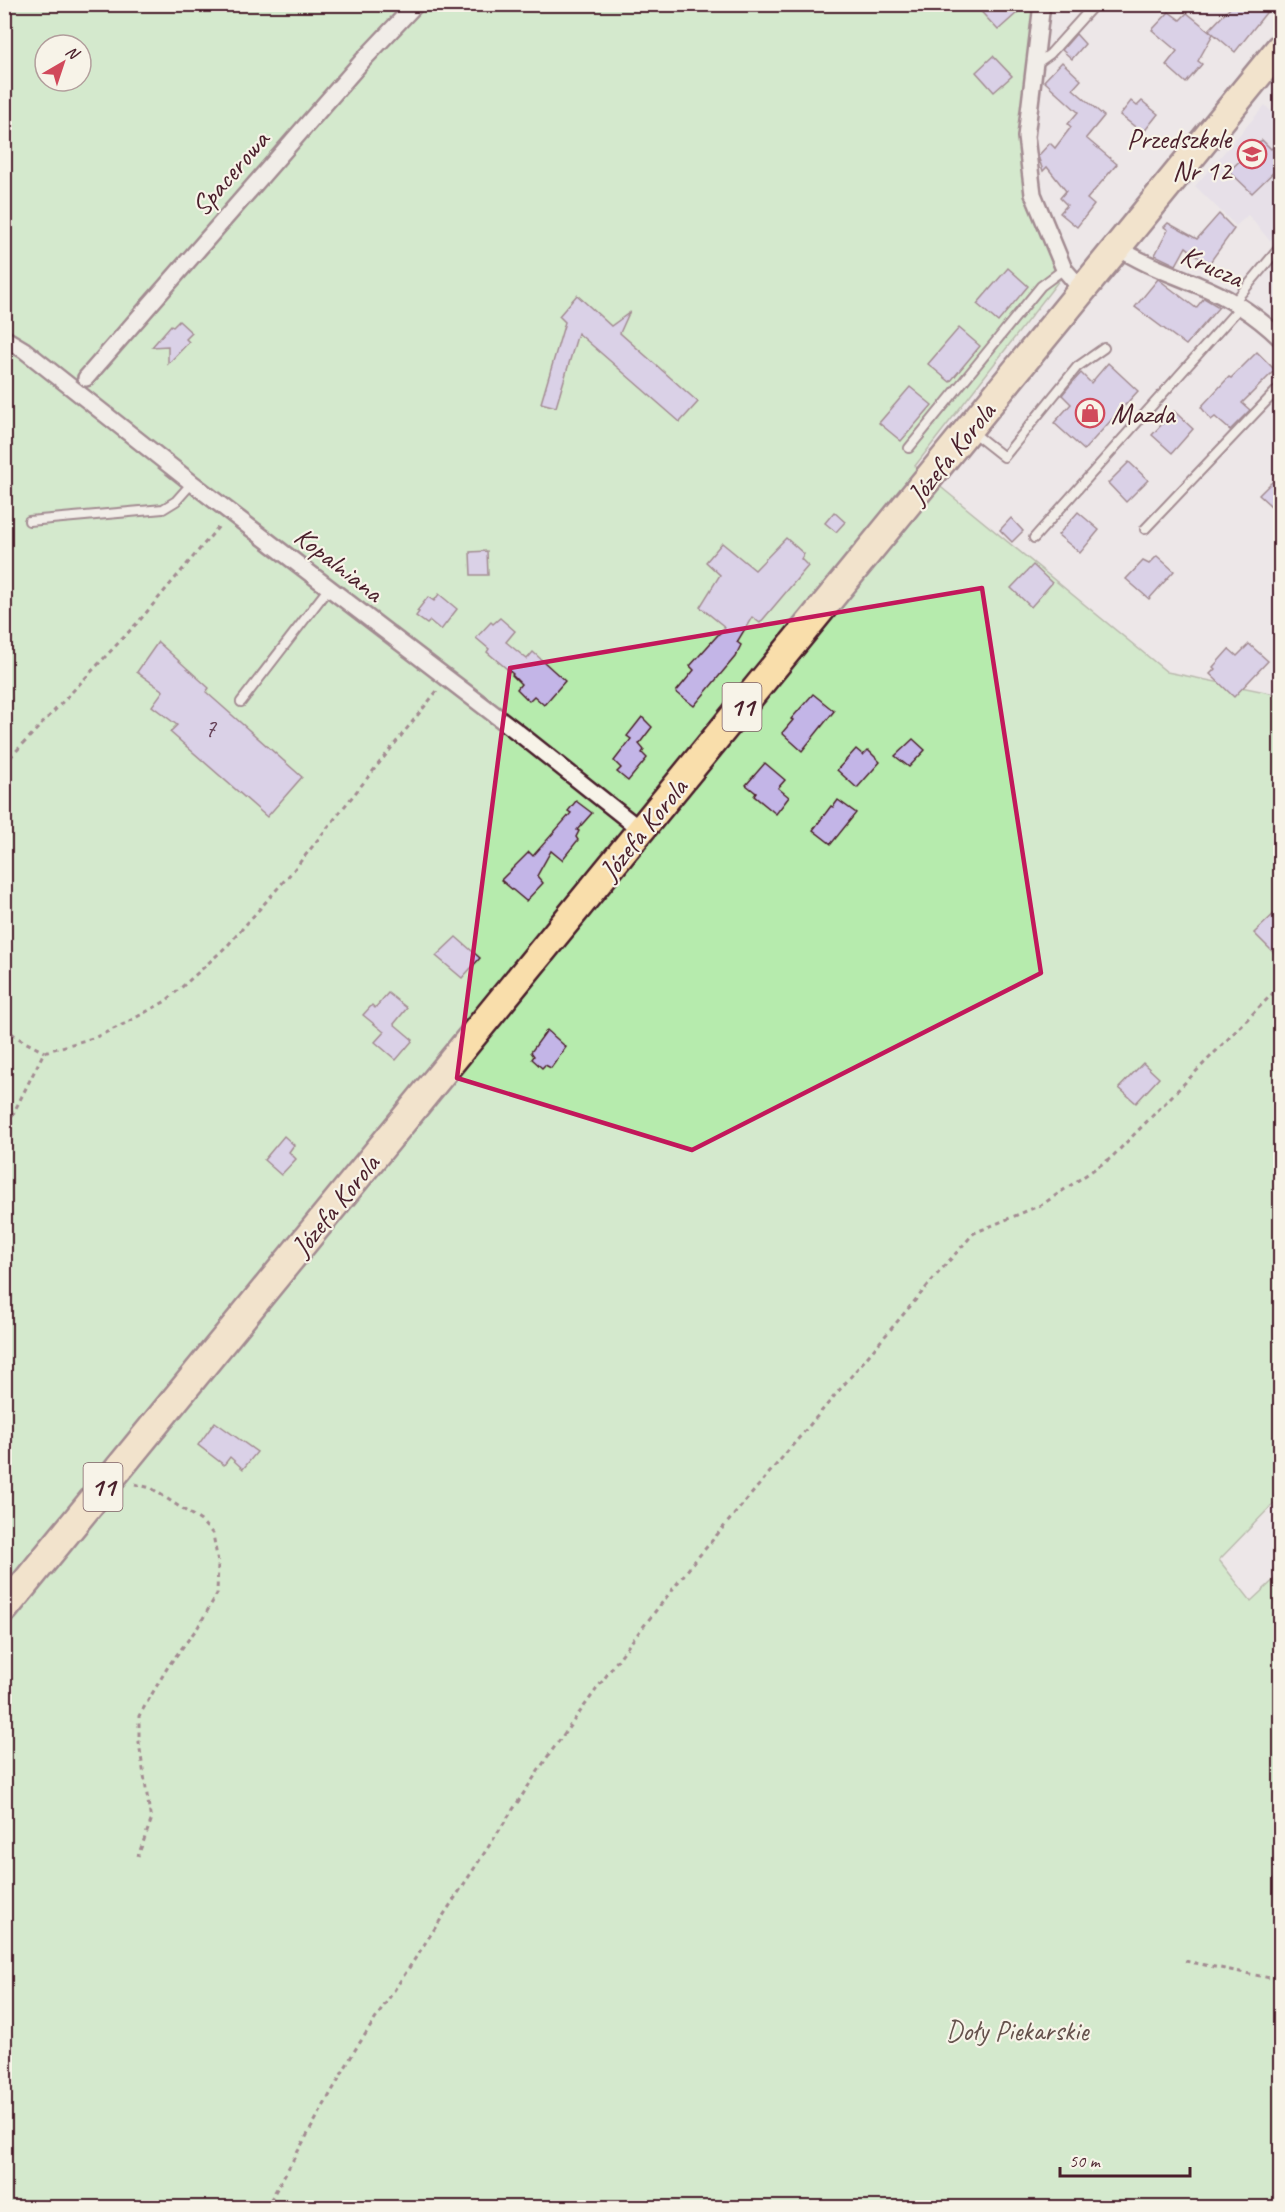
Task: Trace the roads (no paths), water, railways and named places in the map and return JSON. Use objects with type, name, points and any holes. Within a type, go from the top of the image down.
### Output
[{"type":"highway","name":"Józefa Korola","points":[[4,1609],[1281,48]]},
{"type":"street","name":"Spacerowa","points":[[86,378],[356,68],[416,4]]},
{"type":"street","points":[[1042,4],[1026,137],[1033,195],[1064,269],[1083,291]]},
{"type":"street","name":"Krucza","points":[[1117,247],[1143,263],[1200,285],[1237,304],[1263,321],[1281,338]]},
{"type":"street","name":"Kopalniana","points":[[4,338],[24,350],[328,589],[447,678],[642,831]]},
{"type":"lane","points":[[1035,65],[1050,54],[1095,4]]},
{"type":"lane","points":[[1034,538],[1237,304],[1281,247]]},
{"type":"lane","points":[[909,448],[1041,286],[1064,269]]},
{"type":"lane","points":[[970,430],[1004,457],[1077,367],[1104,348]]},
{"type":"lane","points":[[1145,529],[1281,387]]},
{"type":"lane","points":[[29,521],[164,509],[176,501],[192,483]]},
{"type":"lane","points":[[241,702],[328,589]]},
{"type":"place","name":"Przedszkole Nr 12","points":[[1252,154]]},
{"type":"place","name":"Mazda","points":[[1090,413]]},
{"type":"park label","name":"Doły Piekarskie","points":[[1017,2030]]}]
